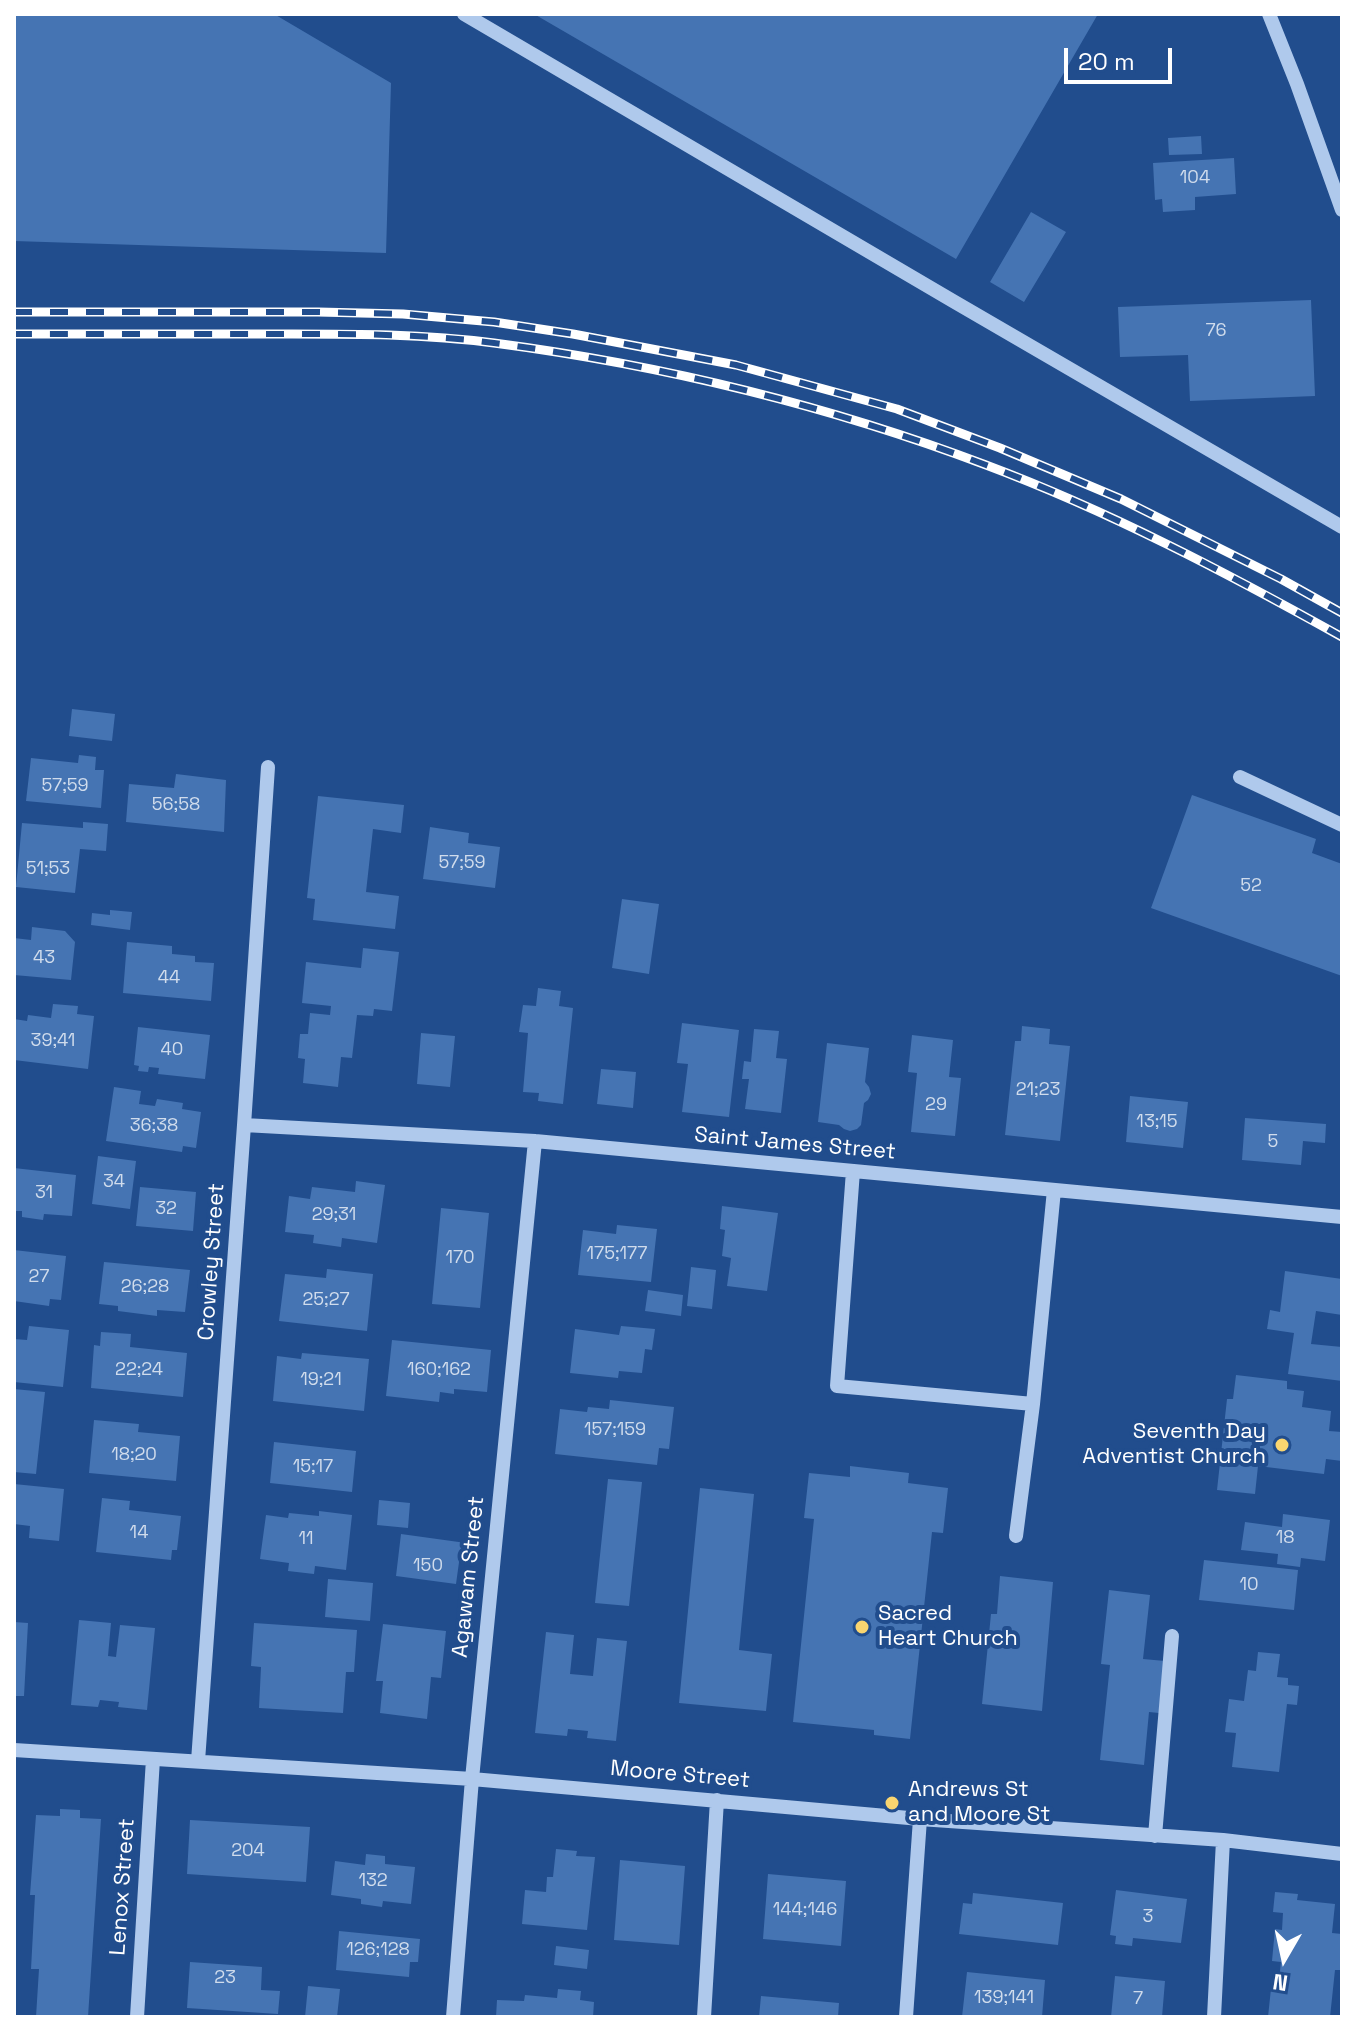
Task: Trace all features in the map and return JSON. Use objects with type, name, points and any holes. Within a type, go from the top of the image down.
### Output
[{"type":"street","points":[[464,14],[1342,527]]},
{"type":"street","points":[[1269,14],[1342,210]]},
{"type":"street","name":"Crowley Street","points":[[198,1761],[268,767]]},
{"type":"street","points":[[1240,777],[1342,825]]},
{"type":"street","name":"Saint James Street","points":[[244,1125],[535,1141],[1342,1217]]},
{"type":"street","name":"Agawam Street","points":[[453,2017],[472,1779],[535,1141]]},
{"type":"street","points":[[853,1171],[837,1386],[1033,1404]]},
{"type":"street","points":[[1016,1536],[1033,1404],[1054,1190]]},
{"type":"street","points":[[1155,1836],[1172,1636]]},
{"type":"street","name":"Moore Street","points":[[14,1750],[472,1779],[920,1819],[1223,1840],[1342,1854]]},
{"type":"street","name":"Lenox Street","points":[[137,2017],[153,1759]]},
{"type":"street","points":[[704,2017],[717,1800]]},
{"type":"street","points":[[906,2017],[920,1819]]},
{"type":"street","points":[[1214,2017],[1223,1840]]},
{"type":"building","points":[[14,14],[274,14],[391,83],[386,253],[14,241]]},
{"type":"building","points":[[534,14],[1098,14],[956,259]]},
{"type":"building","points":[[1201,136],[1202,154],[1169,155],[1168,138]]},
{"type":"building","points":[[1234,158],[1236,194],[1195,197],[1195,210],[1163,212],[1162,199],[1155,200],[1153,163]]},
{"type":"building","points":[[1031,212],[1066,232],[1024,302],[990,282]]},
{"type":"building","points":[[1311,300],[1315,396],[1190,401],[1188,355],[1120,357],[1118,307]]},
{"type":"building","points":[[72,709],[115,714],[112,741],[69,736]]},
{"type":"building","points":[[79,755],[96,757],[95,770],[104,770],[101,808],[26,801],[31,758],[78,763]]},
{"type":"building","points":[[176,774],[226,780],[224,832],[126,822],[129,784],[174,788]]},
{"type":"building","points":[[1192,795],[1316,839],[1312,853],[1342,864],[1342,976],[1151,908]]},
{"type":"building","points":[[318,796],[404,805],[401,833],[373,829],[366,892],[399,896],[395,929],[313,920],[315,899],[307,898]]},
{"type":"building","points":[[83,822],[108,824],[106,851],[80,849],[75,893],[16,887],[22,823],[83,828]]},
{"type":"building","points":[[430,827],[469,833],[468,843],[500,847],[495,888],[423,879]]},
{"type":"building","points":[[622,899],[659,904],[649,974],[612,968]]},
{"type":"building","points":[[110,910],[132,912],[130,930],[91,925],[92,913],[110,915]]},
{"type":"building","points":[[32,927],[65,931],[75,942],[71,980],[14,975],[14,938],[31,940]]},
{"type":"building","points":[[127,942],[172,946],[172,954],[195,956],[195,962],[214,963],[211,1001],[123,993]]},
{"type":"building","points":[[363,948],[399,952],[392,1011],[374,1009],[373,1016],[357,1015],[352,1058],[341,1057],[338,1087],[303,1083],[305,1059],[298,1058],[300,1034],[308,1034],[310,1013],[330,1015],[331,1006],[302,1003],[306,962],[361,968]]},
{"type":"building","points":[[538,988],[561,991],[559,1006],[573,1008],[563,1104],[538,1101],[539,1093],[523,1092],[528,1033],[519,1032],[523,1005],[536,1006]]},
{"type":"building","points":[[53,1004],[78,1006],[77,1014],[94,1016],[88,1069],[14,1060],[14,1019],[27,1021],[28,1015],[51,1018]]},
{"type":"building","points":[[682,1023],[739,1030],[729,1117],[682,1112],[688,1064],[677,1063]]},
{"type":"building","points":[[1022,1026],[1050,1029],[1049,1044],[1070,1046],[1060,1141],[1005,1135],[1015,1041],[1021,1041]]},
{"type":"building","points":[[138,1027],[210,1035],[205,1079],[158,1074],[159,1068],[149,1067],[148,1072],[138,1071],[139,1066],[134,1065]]},
{"type":"building","points":[[754,1029],[779,1031],[776,1058],[787,1059],[781,1113],[745,1109],[749,1079],[742,1079],[744,1061],[751,1062]]},
{"type":"building","points":[[421,1033],[455,1036],[450,1087],[417,1084]]},
{"type":"building","points":[[912,1035],[953,1040],[949,1077],[961,1078],[955,1136],[911,1132],[917,1073],[908,1072]]},
{"type":"building","points":[[827,1043],[869,1048],[865,1082],[871,1094],[864,1103],[861,1125],[857,1129],[850,1131],[839,1125],[818,1122]]},
{"type":"building","points":[[601,1069],[636,1072],[633,1108],[597,1104]]},
{"type":"building","points":[[114,1087],[141,1091],[139,1104],[155,1106],[157,1099],[183,1103],[182,1109],[201,1112],[196,1148],[183,1146],[182,1152],[106,1141]]},
{"type":"building","points":[[1130,1096],[1188,1102],[1183,1148],[1126,1142]]},
{"type":"building","points":[[1245,1118],[1326,1124],[1325,1143],[1303,1141],[1301,1165],[1242,1160]]},
{"type":"building","points":[[98,1156],[136,1161],[130,1209],[92,1204]]},
{"type":"building","points":[[14,1168],[76,1175],[72,1216],[44,1214],[43,1220],[22,1217],[22,1211],[14,1211]]},
{"type":"building","points":[[356,1181],[385,1185],[377,1243],[342,1238],[341,1247],[313,1243],[314,1235],[285,1232],[289,1196],[310,1199],[312,1187],[355,1192]]},
{"type":"building","points":[[140,1187],[196,1192],[193,1231],[136,1226]]},
{"type":"building","points":[[722,1206],[778,1213],[767,1291],[727,1286],[731,1258],[722,1256],[725,1230],[720,1229]]},
{"type":"building","points":[[441,1208],[489,1213],[480,1308],[432,1304]]},
{"type":"building","points":[[617,1225],[657,1229],[651,1282],[578,1275],[583,1230],[616,1234]]},
{"type":"building","points":[[14,1250],[66,1256],[61,1300],[50,1299],[49,1306],[14,1301]]},
{"type":"building","points":[[104,1262],[190,1270],[185,1312],[157,1310],[157,1316],[118,1311],[118,1306],[99,1304]]},
{"type":"building","points":[[691,1267],[716,1270],[712,1309],[687,1306]]},
{"type":"building","points":[[327,1269],[373,1274],[367,1331],[279,1321],[285,1274],[326,1278]]},
{"type":"building","points":[[1285,1271],[1342,1279],[1342,1315],[1316,1311],[1311,1344],[1342,1347],[1342,1381],[1288,1374],[1294,1333],[1267,1329],[1270,1310],[1280,1312]]},
{"type":"building","points":[[648,1290],[683,1295],[681,1316],[645,1311]]},
{"type":"building","points":[[29,1326],[69,1330],[63,1387],[14,1382],[14,1339],[27,1340]]},
{"type":"building","points":[[621,1326],[655,1329],[652,1350],[645,1349],[642,1373],[619,1371],[618,1378],[570,1373],[575,1329],[619,1335]]},
{"type":"building","points":[[101,1332],[131,1334],[130,1347],[187,1353],[183,1397],[91,1388],[94,1345],[100,1346]]},
{"type":"building","points":[[392,1340],[491,1350],[487,1392],[454,1389],[454,1394],[440,1392],[439,1402],[386,1396]]},
{"type":"building","points":[[302,1353],[369,1359],[364,1411],[273,1401],[277,1356],[301,1359]]},
{"type":"building","name":"Seventh Day Adventist Church","points":[[1236,1375],[1287,1381],[1287,1389],[1304,1391],[1302,1407],[1331,1411],[1329,1431],[1342,1432],[1342,1461],[1326,1459],[1324,1474],[1258,1466],[1255,1494],[1217,1490],[1227,1399],[1233,1399]]},
{"type":"building","points":[[14,1389],[45,1392],[36,1474],[14,1472]]},
{"type":"building","points":[[610,1400],[674,1407],[669,1449],[659,1448],[657,1465],[555,1454],[560,1409],[587,1412],[588,1407],[609,1409]]},
{"type":"building","points":[[94,1420],[139,1424],[138,1432],[180,1436],[176,1481],[89,1473]]},
{"type":"building","points":[[274,1442],[356,1451],[352,1492],[270,1483]]},
{"type":"building","name":"Sacred Heart Church","points":[[850,1466],[909,1473],[908,1483],[948,1488],[943,1533],[932,1532],[910,1739],[874,1735],[874,1730],[793,1722],[814,1519],[804,1518],[809,1473],[850,1477]]},
{"type":"building","points":[[608,1479],[642,1482],[629,1606],[595,1603]]},
{"type":"building","points":[[14,1484],[64,1489],[59,1541],[29,1538],[30,1526],[14,1524]]},
{"type":"building","points":[[700,1488],[754,1494],[739,1650],[772,1654],[766,1711],[679,1703]]},
{"type":"building","points":[[102,1498],[130,1501],[129,1510],[181,1516],[177,1550],[172,1550],[171,1560],[96,1552]]},
{"type":"building","points":[[379,1500],[410,1503],[408,1528],[377,1525]]},
{"type":"building","points":[[319,1511],[352,1515],[346,1570],[315,1566],[314,1574],[288,1571],[289,1563],[260,1559],[266,1515],[288,1518],[289,1513],[319,1516]]},
{"type":"building","points":[[1283,1514],[1330,1520],[1325,1561],[1301,1558],[1300,1567],[1277,1564],[1278,1554],[1241,1550],[1245,1522],[1282,1527]]},
{"type":"building","points":[[401,1534],[466,1543],[465,1555],[460,1555],[456,1584],[396,1576]]},
{"type":"building","points":[[1204,1560],[1298,1570],[1294,1610],[1199,1600]]},
{"type":"building","points":[[1000,1576],[1053,1582],[1042,1711],[982,1704],[991,1614],[997,1614]]},
{"type":"building","points":[[328,1579],[373,1583],[370,1621],[325,1617]]},
{"type":"building","points":[[1109,1590],[1150,1595],[1143,1659],[1165,1661],[1159,1713],[1149,1712],[1144,1765],[1100,1760],[1110,1665],[1101,1664]]},
{"type":"building","points":[[79,1620],[111,1623],[108,1656],[116,1657],[120,1625],[155,1628],[147,1710],[118,1707],[119,1702],[100,1700],[98,1707],[71,1705]]},
{"type":"building","points":[[14,1622],[28,1623],[24,1696],[14,1696]]},
{"type":"building","points":[[254,1623],[357,1630],[354,1672],[346,1672],[343,1713],[259,1708],[261,1667],[251,1666]]},
{"type":"building","points":[[383,1624],[446,1631],[441,1678],[431,1677],[427,1719],[380,1713],[383,1681],[376,1681]]},
{"type":"building","points":[[546,1632],[574,1635],[570,1674],[593,1676],[597,1638],[627,1641],[616,1741],[587,1738],[588,1731],[568,1729],[567,1736],[535,1733]]},
{"type":"building","points":[[1258,1652],[1280,1654],[1277,1677],[1288,1678],[1288,1685],[1299,1686],[1297,1705],[1287,1704],[1279,1772],[1232,1767],[1236,1733],[1225,1732],[1229,1699],[1244,1701],[1248,1670],[1256,1671]]},
{"type":"building","points":[[60,1809],[80,1810],[80,1818],[101,1819],[88,2017],[36,2017],[39,1969],[31,1969],[35,1895],[30,1895],[36,1815],[60,1816]]},
{"type":"building","points":[[190,1820],[310,1827],[306,1882],[187,1874]]},
{"type":"building","points":[[556,1849],[577,1851],[576,1856],[595,1857],[587,1930],[522,1924],[525,1890],[546,1892],[547,1877],[553,1877]]},
{"type":"building","points":[[366,1854],[385,1856],[385,1864],[415,1867],[411,1904],[383,1901],[382,1907],[361,1904],[361,1899],[331,1895],[335,1861],[365,1865]]},
{"type":"building","points":[[620,1860],[685,1866],[679,1945],[614,1940]]},
{"type":"building","points":[[768,1874],[846,1881],[841,1946],[763,1939]]},
{"type":"building","points":[[1116,1890],[1187,1899],[1181,1943],[1133,1938],[1132,1946],[1115,1944],[1116,1936],[1110,1935]]},
{"type":"building","points":[[1275,1892],[1298,1894],[1297,1900],[1335,1904],[1332,1933],[1342,1934],[1342,1963],[1340,1970],[1335,1970],[1330,2017],[1268,2017],[1272,1979],[1279,1980],[1281,1962],[1272,1961],[1275,1929],[1282,1930],[1283,1913],[1273,1912]]},
{"type":"building","points":[[973,1893],[1063,1903],[1058,1945],[959,1934],[963,1903],[972,1904]]},
{"type":"building","points":[[339,1931],[420,1939],[418,1962],[410,1962],[409,1977],[336,1970]]},
{"type":"building","points":[[556,1946],[589,1950],[587,1969],[554,1965]]},
{"type":"building","points":[[190,1962],[262,1967],[261,1990],[280,1991],[278,2014],[187,2008]]},
{"type":"building","points":[[967,1972],[1045,1980],[1042,2017],[962,2017]]},
{"type":"building","points":[[1115,1976],[1165,1981],[1162,2017],[1111,2017]]},
{"type":"building","points":[[308,1986],[340,1989],[337,2017],[305,2017]]},
{"type":"building","points":[[558,1989],[581,1991],[580,2000],[594,2002],[593,2017],[496,2017],[497,2000],[524,2001],[525,1995],[557,1998]]},
{"type":"building","points":[[761,1996],[839,2003],[838,2017],[759,2017]]},
{"type":"railway","points":[[14,312],[403,314],[494,322],[573,334],[736,365],[897,409],[1000,448],[1121,499],[1342,613]]},
{"type":"railway","points":[[14,334],[437,337],[557,352],[682,375],[866,424],[1032,483],[1167,544],[1342,637]]},
{"type":"place","name":"Seventh Day Adventist Church","points":[[1282,1445]]},
{"type":"place","name":"Sacred Heart Church","points":[[862,1627]]},
{"type":"place","name":"Andrews St and Moore St","points":[[892,1803]]}]
